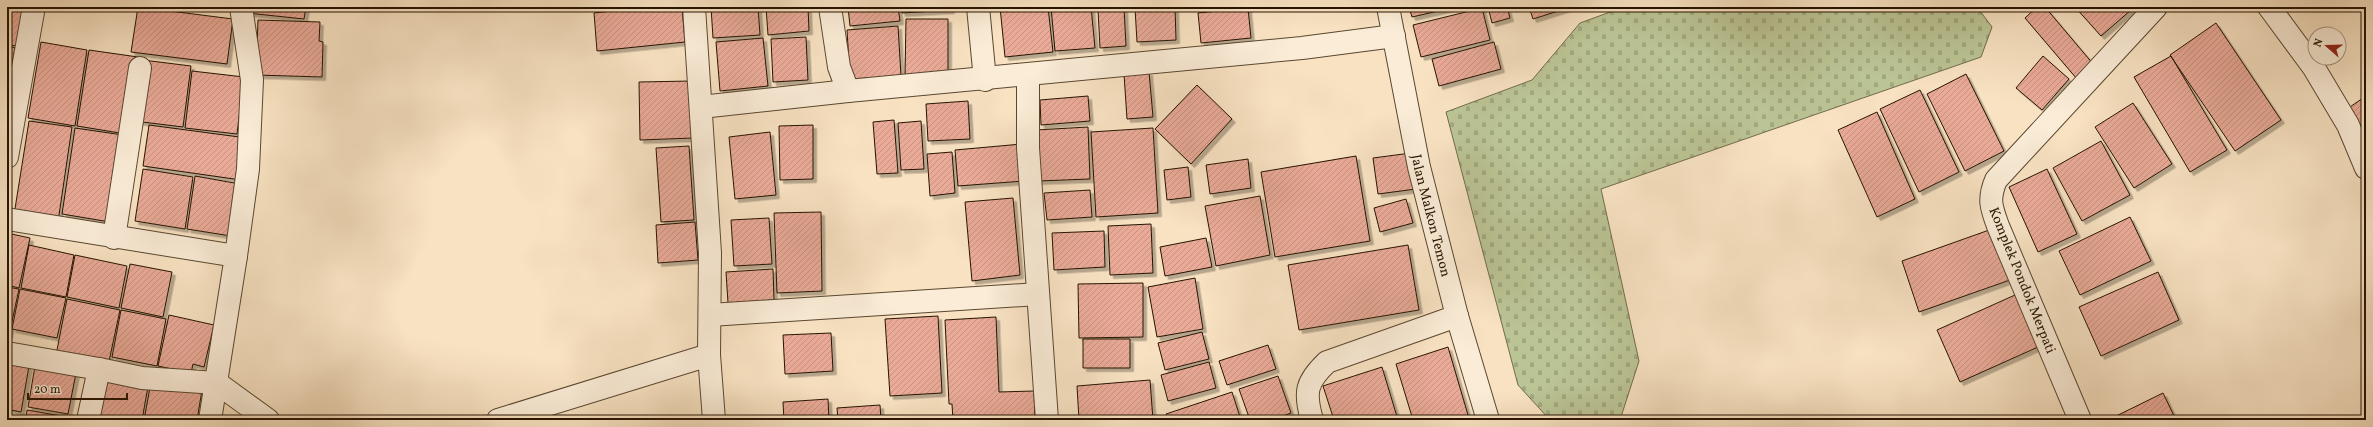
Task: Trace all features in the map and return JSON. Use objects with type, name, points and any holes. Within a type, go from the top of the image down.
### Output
[{"type":"street","points":[[210,420],[217,383],[248,169],[252,80],[241,7]]},
{"type":"street","points":[[694,7],[710,253],[709,354],[714,420]]},
{"type":"street","points":[[830,7],[839,67],[848,92]]},
{"type":"street","points":[[978,7],[985,80]]},
{"type":"street","name":"Jalan Malkon Temon","points":[[1388,7],[1419,167],[1457,316],[1488,420]]},
{"type":"street","name":"Komplek Pondok Merpati","points":[[2080,420],[1998,226],[1992,210],[1990,194],[1996,180],[2156,7]]},
{"type":"street","points":[[2269,7],[2314,68],[2348,125],[2366,168]]},
{"type":"street","points":[[7,157],[33,12]]},
{"type":"street","points":[[701,107],[1302,48],[1394,36]]},
{"type":"street","points":[[114,238],[140,68]]},
{"type":"street","points":[[1028,76],[1028,148],[1048,420]]},
{"type":"street","points":[[7,219],[114,238],[236,256]]},
{"type":"street","points":[[710,314],[1038,294]]},
{"type":"street","points":[[1312,420],[1306,393],[1313,376],[1327,362],[1457,316]]},
{"type":"street","points":[[7,353],[99,368],[142,378],[217,383],[268,420]]},
{"type":"street","points":[[498,420],[709,354]]},
{"type":"street","points":[[88,420],[99,368]]},
{"type":"green space","points":[[1624,7],[1977,7],[1992,27],[1981,57],[1601,189],[1639,361],[1620,420],[1550,420],[1518,385],[1446,112],[1532,80],[1580,23]]},
{"type":"building","points":[[7,7],[24,7],[18,46],[7,45]]},
{"type":"building","points":[[138,7],[233,19],[227,64],[131,52]]},
{"type":"building","points":[[247,7],[306,7],[304,19],[247,13]]},
{"type":"building","points":[[648,7],[682,7],[685,42],[597,51],[594,13]]},
{"type":"building","points":[[711,7],[758,7],[760,35],[713,38]]},
{"type":"building","points":[[766,7],[808,7],[809,31],[768,35]]},
{"type":"building","points":[[848,7],[898,7],[900,21],[850,26]]},
{"type":"building","points":[[901,7],[951,7],[951,10],[902,13]]},
{"type":"building","points":[[1000,7],[1048,7],[1053,52],[1005,57]]},
{"type":"building","points":[[1051,7],[1091,7],[1095,48],[1055,51]]},
{"type":"building","points":[[1175,7],[1176,40],[1137,42],[1135,8]]},
{"type":"building","points":[[1409,7],[1456,7],[1412,17]]},
{"type":"building","points":[[1488,7],[1507,7],[1510,18],[1492,23]]},
{"type":"building","points":[[1529,7],[1571,7],[1533,19]]},
{"type":"building","points":[[2037,7],[2045,7],[2094,65],[2077,79],[2025,18]]},
{"type":"building","points":[[2075,7],[2128,7],[2131,10],[2101,36]]},
{"type":"building","points":[[1124,8],[1126,46],[1100,48],[1098,10]]},
{"type":"building","points":[[1248,8],[1251,38],[1201,43],[1198,13]]},
{"type":"building","points":[[1482,8],[1490,40],[1421,57],[1413,25]]},
{"type":"building","points":[[906,19],[948,19],[948,75],[905,75]]},
{"type":"building","points":[[258,20],[320,22],[319,41],[323,42],[322,77],[256,75]]},
{"type":"building","points":[[2216,23],[2281,120],[2235,151],[2170,55]]},
{"type":"building","points":[[898,26],[901,76],[850,79],[847,30]]},
{"type":"building","points":[[806,37],[808,80],[773,82],[771,39]]},
{"type":"building","points":[[763,38],[768,86],[720,91],[716,42]]},
{"type":"building","points":[[41,42],[87,50],[75,126],[28,118]]},
{"type":"building","points":[[1494,42],[1501,69],[1439,86],[1432,59]]},
{"type":"building","points":[[7,46],[15,48],[7,94]]},
{"type":"building","points":[[89,50],[138,57],[126,134],[77,126]]},
{"type":"building","points":[[2043,56],[2069,79],[2042,110],[2016,88]]},
{"type":"building","points":[[2171,56],[2227,150],[2190,172],[2134,77]]},
{"type":"building","points":[[143,60],[191,66],[183,127],[134,121]]},
{"type":"building","points":[[192,71],[244,77],[237,134],[185,128]]},
{"type":"building","points":[[1149,72],[1153,117],[1127,119],[1124,74]]},
{"type":"building","points":[[1966,74],[2004,151],[1965,171],[1927,94]]},
{"type":"building","points":[[691,81],[693,138],[640,140],[639,82]]},
{"type":"building","points":[[1197,85],[1232,119],[1191,164],[1155,129]]},
{"type":"building","points":[[1920,90],[1959,172],[1919,192],[1880,109]]},
{"type":"building","points":[[1088,96],[1090,121],[1041,125],[1040,100]]},
{"type":"building","points":[[2363,98],[2366,102],[2366,135],[2347,109]]},
{"type":"building","points":[[968,101],[970,139],[928,141],[926,104]]},
{"type":"building","points":[[2133,103],[2172,164],[2134,188],[2095,127]]},
{"type":"building","points":[[1877,112],[1915,199],[1877,217],[1838,130]]},
{"type":"building","points":[[894,120],[898,173],[877,174],[873,122]]},
{"type":"building","points":[[29,121],[72,127],[58,222],[14,215]]},
{"type":"building","points":[[921,121],[924,169],[901,170],[898,123]]},
{"type":"building","points":[[149,125],[247,138],[241,180],[143,166]]},
{"type":"building","points":[[813,125],[813,179],[780,180],[779,126]]},
{"type":"building","points":[[1088,127],[1090,179],[1038,181],[1036,130]]},
{"type":"building","points":[[75,128],[123,135],[110,222],[62,214]]},
{"type":"building","points":[[1153,128],[1158,213],[1096,217],[1091,132]]},
{"type":"building","points":[[770,132],[776,195],[735,199],[729,137]]},
{"type":"building","points":[[2101,141],[2130,195],[2082,221],[2053,168]]},
{"type":"building","points":[[1022,144],[1024,181],[958,186],[955,150]]},
{"type":"building","points":[[689,146],[694,220],[661,222],[656,148]]},
{"type":"building","points":[[952,152],[955,193],[930,196],[927,154]]},
{"type":"building","points":[[1411,153],[1416,189],[1378,194],[1373,158]]},
{"type":"building","points":[[1356,156],[1370,241],[1275,257],[1261,172]]},
{"type":"building","points":[[1248,159],[1251,188],[1210,194],[1206,165]]},
{"type":"building","points":[[1188,167],[1191,197],[1167,200],[1164,170]]},
{"type":"building","points":[[143,169],[193,177],[185,229],[135,221]]},
{"type":"building","points":[[2047,169],[2077,234],[2038,252],[2009,187]]},
{"type":"building","points":[[195,176],[240,184],[231,236],[187,229]]},
{"type":"building","points":[[1090,190],[1092,217],[1047,220],[1044,193]]},
{"type":"building","points":[[1260,196],[1270,255],[1216,266],[1205,206]]},
{"type":"building","points":[[1013,198],[1020,275],[972,281],[965,202]]},
{"type":"building","points":[[1406,199],[1413,223],[1380,232],[1374,208]]},
{"type":"building","points":[[821,212],[822,291],[777,293],[774,213]]},
{"type":"building","points":[[2130,217],[2151,261],[2080,295],[2059,251]]},
{"type":"building","points":[[769,218],[772,264],[734,266],[731,220]]},
{"type":"building","points":[[695,222],[698,260],[658,263],[656,225]]},
{"type":"building","points":[[1151,224],[1153,273],[1110,275],[1108,226]]},
{"type":"building","points":[[1992,229],[2010,280],[1919,312],[1902,261]]},
{"type":"building","points":[[1104,231],[1105,267],[1054,270],[1052,233]]},
{"type":"building","points":[[7,233],[30,238],[19,288],[7,285]]},
{"type":"building","points":[[1206,238],[1212,267],[1165,276],[1160,247]]},
{"type":"building","points":[[29,245],[74,255],[66,297],[21,288]]},
{"type":"building","points":[[1408,245],[1419,310],[1299,330],[1288,265]]},
{"type":"building","points":[[75,255],[127,266],[119,308],[67,297]]},
{"type":"building","points":[[130,264],[172,272],[163,317],[121,308]]},
{"type":"building","points":[[773,269],[774,300],[728,303],[726,272]]},
{"type":"building","points":[[2158,272],[2179,320],[2101,356],[2079,307]]},
{"type":"building","points":[[1195,278],[1203,329],[1157,337],[1148,287]]},
{"type":"building","points":[[1143,283],[1143,337],[1079,338],[1078,284]]},
{"type":"building","points":[[7,287],[19,289],[9,335],[7,335]]},
{"type":"building","points":[[20,289],[66,298],[57,338],[12,329]]},
{"type":"building","points":[[2015,295],[2038,347],[1960,382],[1937,330]]},
{"type":"building","points":[[67,299],[120,310],[108,366],[56,355]]},
{"type":"building","points":[[121,310],[166,319],[157,366],[112,357]]},
{"type":"building","points":[[169,315],[214,325],[204,367],[193,364],[191,373],[158,366]]},
{"type":"building","points":[[938,316],[942,393],[890,396],[885,319]]},
{"type":"building","points":[[996,317],[999,392],[1034,391],[1035,420],[953,420],[952,404],[949,404],[945,320]]},
{"type":"building","points":[[1202,332],[1209,359],[1165,370],[1158,343]]},
{"type":"building","points":[[831,333],[833,371],[785,374],[783,335]]},
{"type":"building","points":[[1083,339],[1130,339],[1130,368],[1083,368]]},
{"type":"building","points":[[1268,345],[1276,369],[1227,385],[1219,361]]},
{"type":"building","points":[[1448,347],[1468,415],[1453,420],[1413,420],[1396,364]]},
{"type":"building","points":[[7,362],[29,366],[21,412],[7,409]]},
{"type":"building","points":[[1209,362],[1216,388],[1168,401],[1161,375]]},
{"type":"building","points":[[35,366],[76,373],[68,414],[28,407]]},
{"type":"building","points":[[1382,367],[1398,420],[1334,420],[1323,386]]},
{"type":"building","points":[[101,373],[149,381],[142,420],[93,420]]},
{"type":"building","points":[[1278,376],[1291,413],[1272,420],[1250,420],[1239,389]]},
{"type":"building","points":[[1150,380],[1153,420],[1079,420],[1077,386]]},
{"type":"building","points":[[151,382],[202,390],[197,420],[144,420]]},
{"type":"building","points":[[1232,392],[1241,420],[1168,420],[1166,414]]},
{"type":"building","points":[[2163,393],[2176,420],[2108,420]]},
{"type":"building","points":[[828,399],[829,420],[784,420],[783,402]]},
{"type":"building","points":[[880,405],[881,420],[838,420],[837,408]]},
{"type":"building","points":[[27,410],[67,417],[67,420],[26,420]]},
{"type":"building","points":[[7,414],[20,417],[19,420],[7,420]]}]
